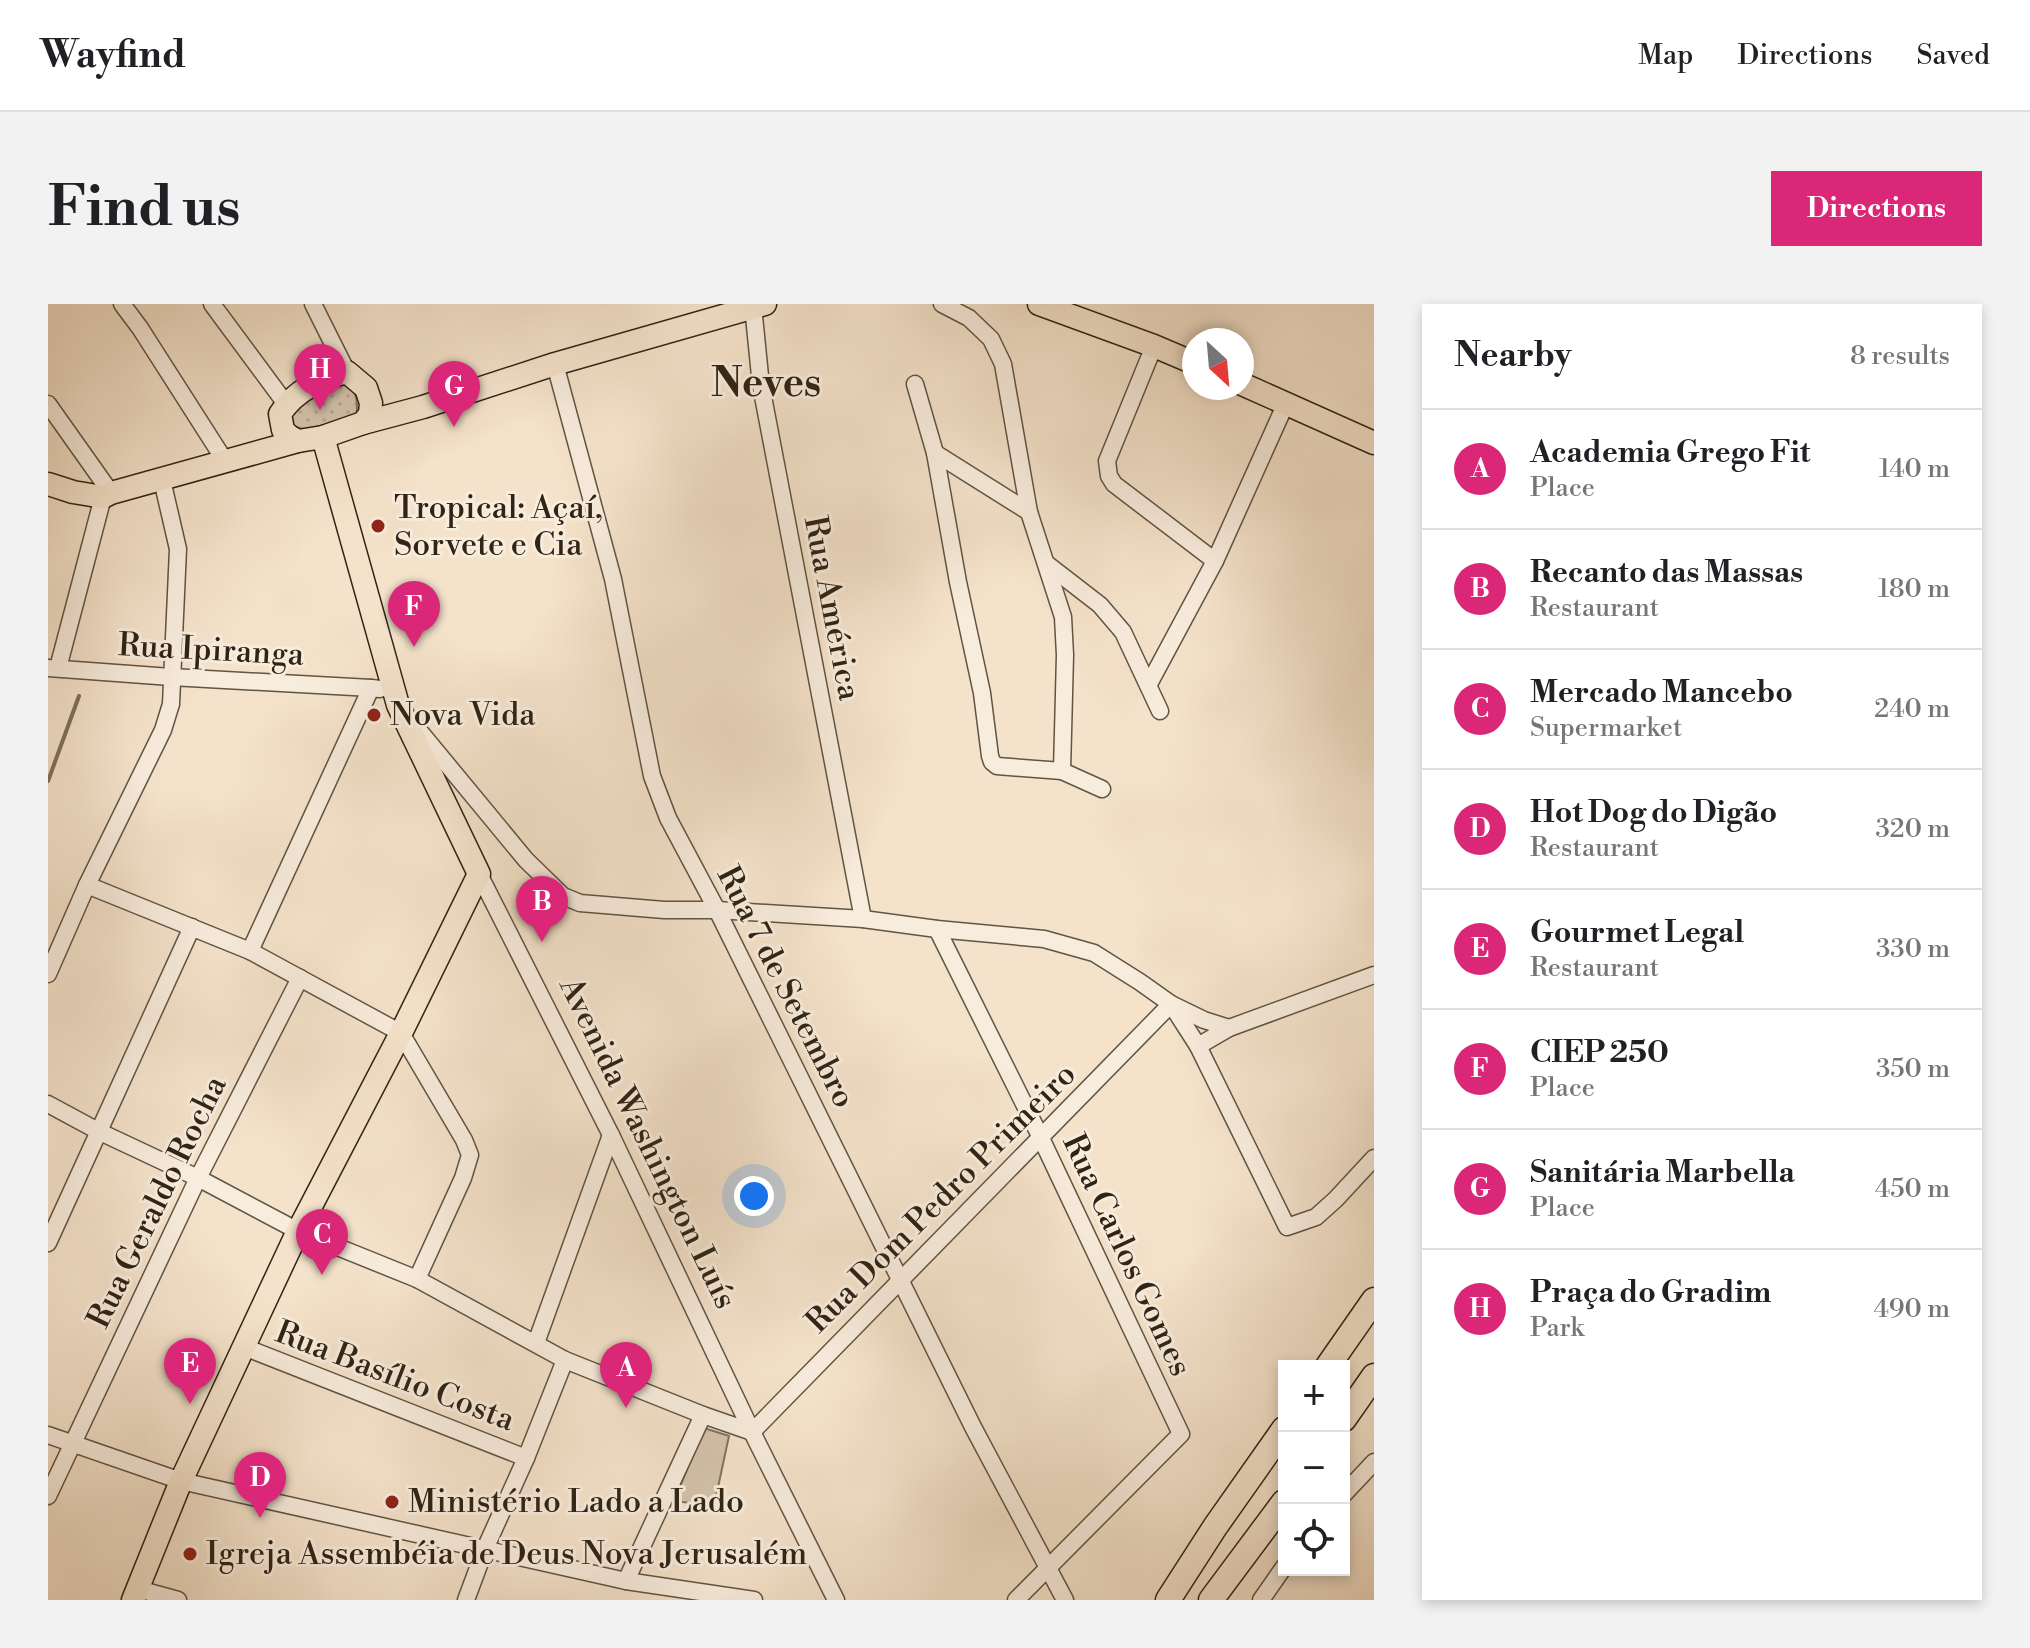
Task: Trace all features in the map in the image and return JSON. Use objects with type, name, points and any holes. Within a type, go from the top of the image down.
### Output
[{"type":"highway","points":[[1332,1360],[1374,1300]]},
{"type":"highway","points":[[1350,1410],[1374,1376]]},
{"type":"highway","points":[[1168,1600],[1282,1432]]},
{"type":"highway","points":[[1211,1600],[1283,1504]]},
{"type":"main road","points":[[1039,304],[1182,358]]},
{"type":"main road","points":[[48,484],[73,492],[107,495],[298,441],[323,437],[555,364],[759,305]]},
{"type":"main road","points":[[269,449],[272,428],[283,409],[309,386],[347,372],[381,398],[416,409]]},
{"type":"main road","points":[[363,423],[370,414],[371,403],[366,388]]},
{"type":"main road","points":[[1254,389],[1374,442]]},
{"type":"main road","points":[[283,409],[283,430],[298,441]]},
{"type":"main road","name":"Avenida Washington Luís","points":[[323,437],[388,695],[479,874]]},
{"type":"main road","points":[[135,1594],[181,1481],[298,1231],[479,874]]},
{"type":"street","points":[[122,304],[225,461]]},
{"type":"street","points":[[212,304],[283,409]]},
{"type":"street","points":[[313,304],[347,372]]},
{"type":"street","points":[[942,304],[969,318],[991,339],[1003,364],[1029,512],[1063,617],[1062,771]]},
{"type":"street","name":"Rua América","points":[[759,305],[761,386],[863,919]]},
{"type":"street","points":[[1154,346],[1107,461],[1109,476],[1114,484],[1215,561]]},
{"type":"street","name":"Rua 7 de Setembro","points":[[555,364],[613,579],[652,776],[668,818],[717,910],[973,1427],[1065,1600]]},
{"type":"street","points":[[915,384],[935,453],[982,693],[992,762],[997,766],[1062,771],[1102,789]]},
{"type":"street","points":[[1149,684],[1215,561],[1286,403]]},
{"type":"street","points":[[48,404],[107,495],[53,668]]},
{"type":"street","points":[[935,453],[1029,512]]},
{"type":"street","points":[[48,974],[87,885],[163,730],[171,704],[178,549],[162,480]]},
{"type":"street","points":[[1047,564],[1100,605],[1123,632],[1160,711]]},
{"type":"street","name":"Rua Ipiranga","points":[[53,668],[388,695]]},
{"type":"street","points":[[250,951],[388,695],[526,860],[563,896],[580,903],[863,919],[1044,939],[1094,953],[1171,1004],[1229,1028]]},
{"type":"street","name":"Avenida Washington Luís","points":[[479,874],[611,1135],[752,1432],[836,1600]]},
{"type":"street","points":[[87,885],[250,951],[401,1033],[470,1155],[463,1178],[417,1279]]},
{"type":"street","points":[[48,1243],[192,927]]},
{"type":"street","name":"Rua Carlos Gomes","points":[[937,929],[1041,1138],[1181,1434],[1048,1568]]},
{"type":"street","points":[[1198,1046],[1229,1028],[1374,976]]},
{"type":"street","name":"Rua Geraldo Rocha","points":[[48,1496],[198,1178],[300,978]]},
{"type":"street","points":[[1171,1004],[1198,1046],[1287,1227],[1316,1217],[1374,1158]]},
{"type":"street","name":"Rua Dom Pedro Primeiro","points":[[752,1432],[1171,1004]]},
{"type":"street","points":[[48,1104],[298,1231],[417,1279],[565,1360],[752,1432]]},
{"type":"street","points":[[536,1343],[611,1135]]},
{"type":"street","name":"Rua Basílio Costa","points":[[244,1347],[526,1458]]},
{"type":"street","points":[[466,1600],[565,1360]]},
{"type":"street","points":[[626,1581],[703,1415]]},
{"type":"street","points":[[48,1435],[181,1481],[626,1581],[754,1600]]},
{"type":"street","points":[[1350,1488],[1374,1462]]},
{"type":"street","points":[[1016,1600],[1048,1568]]},
{"type":"street","points":[[1261,1600],[1278,1576]]},
{"type":"street","points":[[135,1594],[178,1600]]},
{"type":"shaded area","points":[[343,378],[356,396],[356,418],[320,430],[287,433],[292,399]]},
{"type":"shaded area","points":[[704,1428],[729,1436],[714,1506],[674,1501]]},
{"type":"waterway","points":[[48,781],[79,696]]},
{"type":"place","name":"Praça do Gradim","points":[[320,410]]},
{"type":"place","name":"Sanitária Marbella","points":[[454,427]]},
{"type":"place","name":"Tropical: Açaí, Sorvete e Cia","points":[[378,526]]},
{"type":"place","name":"CIEP 250","points":[[414,647]]},
{"type":"place","name":"Nova Vida","points":[[374,715]]},
{"type":"place","name":"Recanto das Massas","points":[[542,942]]},
{"type":"place","name":"Mercado Mancebo","points":[[322,1275]]},
{"type":"place","name":"Gourmet Legal","points":[[190,1404]]},
{"type":"place","name":"Academia Grego Fit","points":[[626,1408]]},
{"type":"place","name":"Ministério Lado a Lado","points":[[392,1502]]},
{"type":"place","name":"Hot Dog do Digão","points":[[260,1518]]},
{"type":"place","name":"Igreja Assembéia de Deus Nova Jerusalém","points":[[190,1554]]},
{"type":"district","name":"Neves","points":[[766,384]]}]
